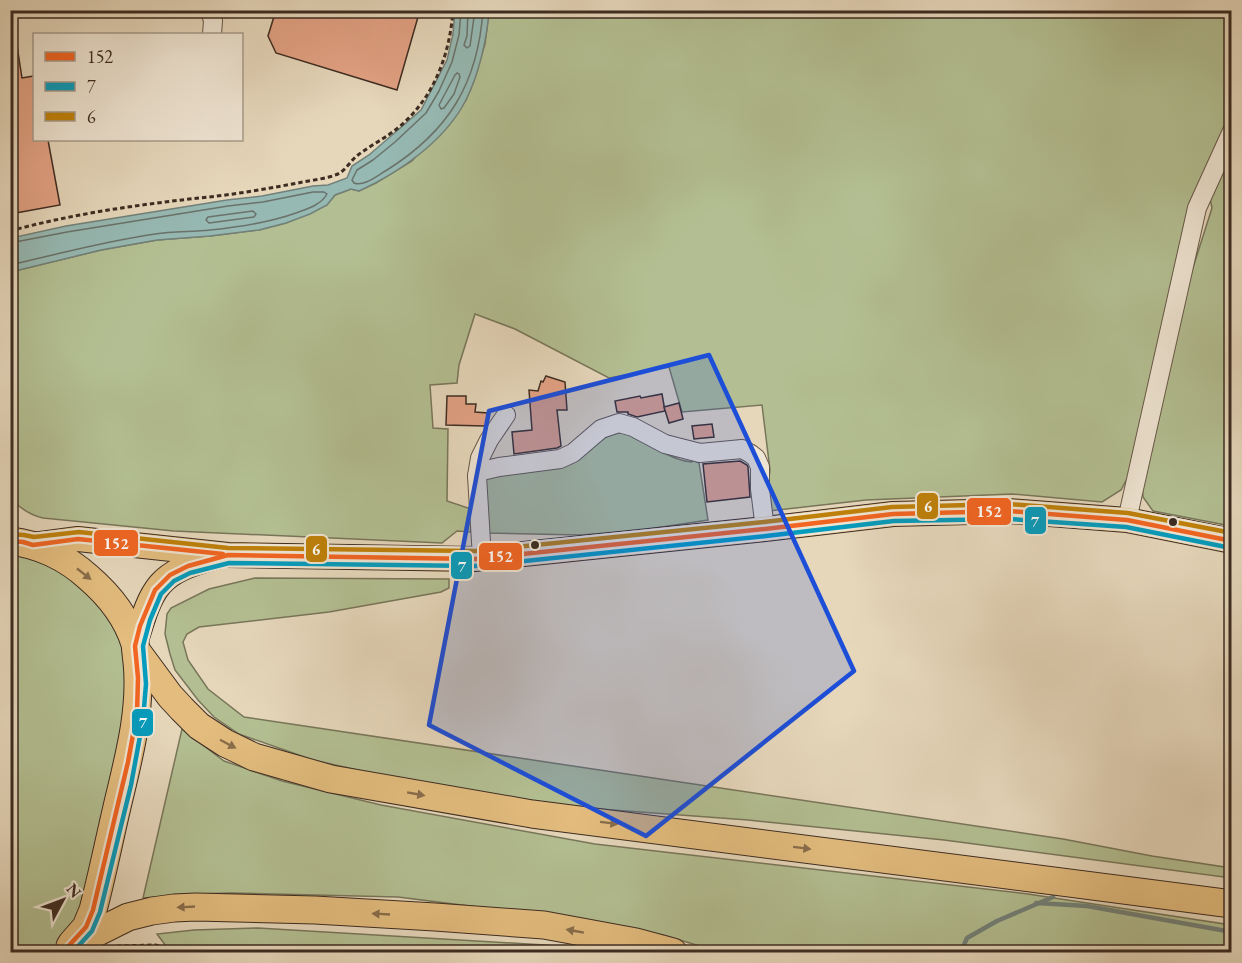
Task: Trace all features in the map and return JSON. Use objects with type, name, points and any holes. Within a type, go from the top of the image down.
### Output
[{"type":"highway","points":[[19,540],[63,559],[97,584],[125,621],[135,647],[182,710],[199,726],[225,743],[254,757],[331,779],[532,814],[1232,904]]},
{"type":"highway","points":[[66,950],[86,927],[93,910],[130,752],[138,686],[135,647]]},
{"type":"highway","points":[[66,950],[128,917],[152,911],[196,907],[315,910],[544,925],[636,942],[673,952]]},
{"type":"main road","points":[[19,540],[78,539],[228,555],[482,558],[893,514],[1009,511],[1127,520],[1232,541]]},
{"type":"main road","points":[[135,647],[150,598],[164,580],[182,568],[197,562],[228,555]]},
{"type":"lane","points":[[210,10],[213,21],[212,33]]},
{"type":"lane","points":[[1127,520],[1197,207],[1232,131]]},
{"type":"lane","points":[[482,558],[477,476],[480,458],[506,415]]},
{"type":"lane","points":[[477,476],[482,471],[499,467],[560,459],[573,453],[601,429],[619,423],[633,427],[666,444],[700,453],[742,449],[751,454],[756,458],[760,467],[765,529]]},
{"type":"path","points":[[10,231],[115,209],[245,193],[340,173],[357,156],[400,126],[417,110],[438,74],[447,50],[452,29],[453,10]]},
{"type":"path","points":[[116,946],[155,945],[190,952]]},
{"type":"highlighted area","points":[[709,355],[854,671],[646,836],[429,725],[489,411]]},
{"type":"green space","points":[[489,11],[1231,11],[1231,120],[1185,224],[1129,475],[1121,490],[1102,502],[1012,494],[866,500],[769,511],[767,492],[770,470],[762,405],[682,412],[669,367],[609,378],[515,329],[475,314],[459,365],[457,383],[430,385],[433,428],[448,429],[447,501],[471,509],[471,532],[457,531],[442,543],[174,531],[43,518],[25,511],[11,499],[10,272],[101,250],[157,240],[259,230],[286,223],[327,205],[335,195],[351,189],[359,191],[376,183],[412,161],[466,100],[485,44]]},
{"type":"green space","points":[[1231,148],[1231,526],[1153,511],[1143,497],[1142,486],[1189,280],[1212,208],[1210,198]]},
{"type":"green space","points":[[630,431],[675,458],[699,463],[708,520],[635,531],[580,535],[485,533],[484,478],[584,454],[606,437]]},
{"type":"green space","points":[[10,542],[50,552],[135,644],[97,889],[63,952],[11,952]]},
{"type":"green space","points":[[255,578],[449,579],[449,588],[441,592],[329,612],[199,627],[187,634],[183,642],[188,660],[208,689],[244,717],[1063,839],[1231,868],[1231,878],[944,840],[748,820],[545,805],[416,783],[313,760],[239,734],[214,717],[175,670],[165,634],[167,614],[171,608],[209,589]]},
{"type":"green space","points":[[182,729],[224,761],[282,781],[381,805],[595,844],[1028,894],[1231,925],[1231,952],[720,952],[663,935],[612,924],[398,897],[231,893],[143,898]]},
{"type":"green space","points":[[258,928],[545,945],[611,952],[153,952],[166,946],[157,934]]},
{"type":"water","points":[[455,11],[489,11],[482,56],[471,90],[457,115],[434,142],[390,175],[359,191],[351,189],[335,195],[327,205],[310,214],[259,230],[157,240],[101,250],[11,272],[11,238],[66,226],[328,185],[347,178],[352,166],[369,155],[421,110],[447,60]]},
{"type":"building","points":[[276,10],[420,10],[397,90],[276,53],[268,36]]},
{"type":"building","points":[[17,46],[22,78],[33,76],[33,141],[48,141],[60,205],[10,214],[10,47]]},
{"type":"building","points":[[546,376],[565,382],[567,410],[557,410],[561,446],[514,454],[512,432],[532,430],[529,390],[538,391],[541,381],[543,382]]},
{"type":"building","points":[[662,394],[665,411],[637,417],[628,412],[617,412],[615,401]]},
{"type":"building","points":[[447,396],[466,396],[466,404],[476,404],[475,412],[488,413],[488,422],[485,426],[446,425]]},
{"type":"building","points":[[679,403],[683,419],[669,423],[664,407]]},
{"type":"building","points":[[712,424],[714,437],[694,439],[692,426]]},
{"type":"building","points":[[740,461],[748,467],[750,497],[707,502],[703,464]]},
{"type":"waterway","points":[[961,952],[967,938],[997,921],[1053,897]]},
{"type":"waterway","points":[[1036,903],[1087,906],[1232,932]]},
{"type":"transit line","name":"6","points":[[11,534],[34,537],[79,532],[228,548],[475,551],[892,507],[1009,504],[1128,513],[1232,533]]},
{"type":"transit line","name":"152","points":[[63,952],[86,927],[93,910],[128,762],[137,713],[138,678],[135,646],[140,626],[155,590],[170,575],[188,566],[228,555],[475,559],[893,514],[1009,511],[1127,520],[1232,541]]},
{"type":"transit line","name":"7","points":[[73,952],[92,931],[100,912],[131,785],[143,720],[146,684],[143,646],[150,620],[161,594],[174,581],[190,573],[229,563],[476,566],[894,521],[1009,519],[1126,527],[1231,548]]},
{"type":"transit line","name":"152","points":[[10,541],[33,545],[78,539],[223,554]]}]
